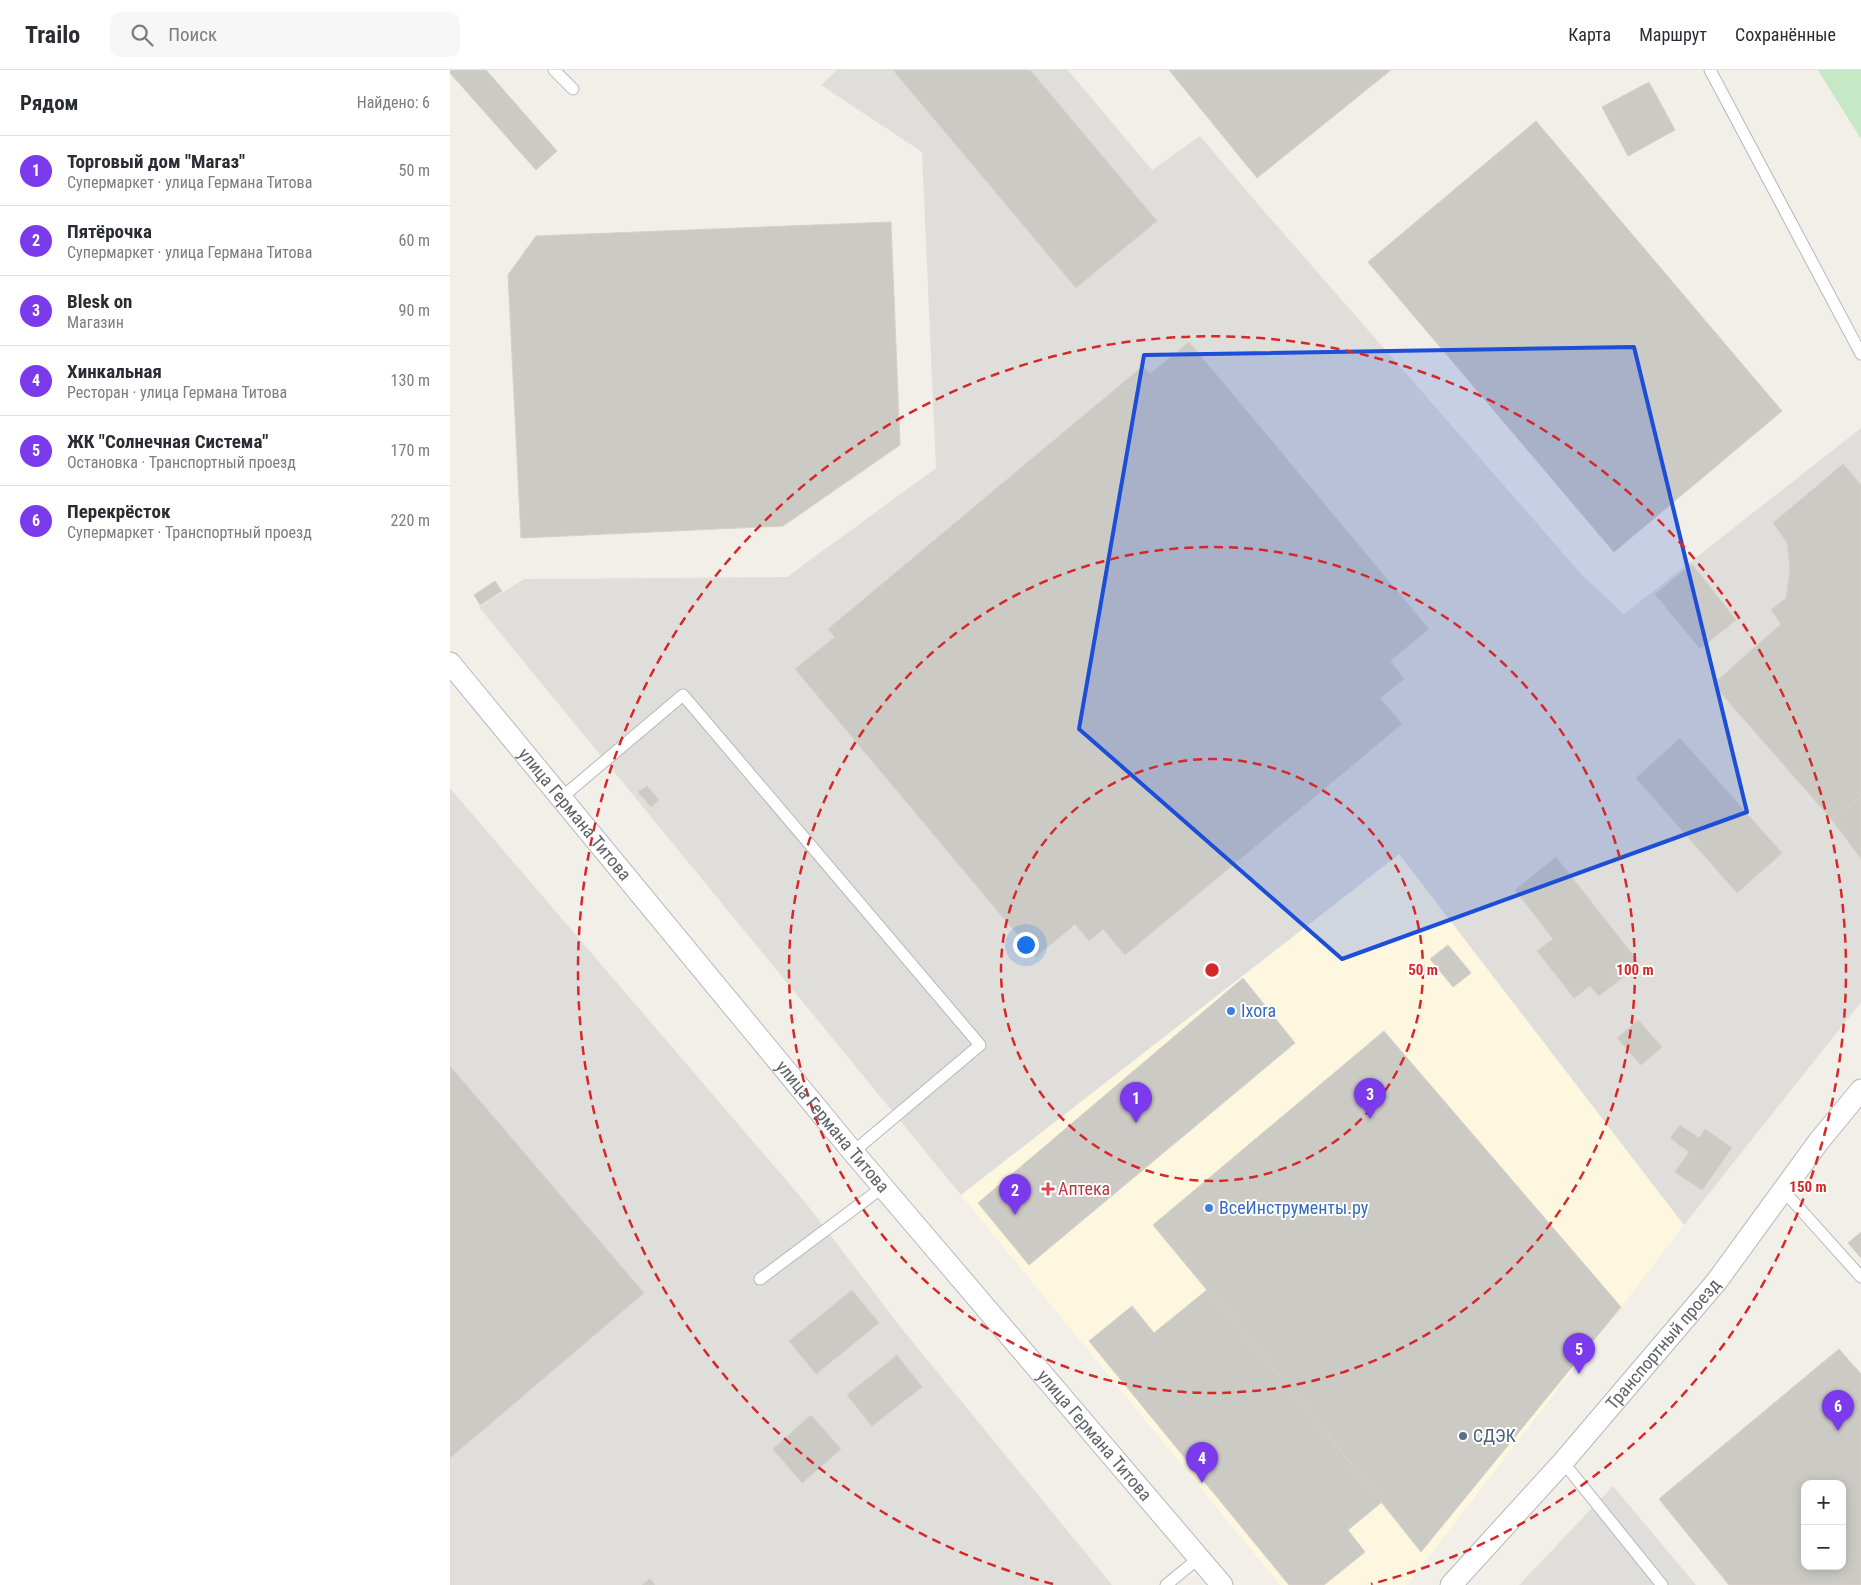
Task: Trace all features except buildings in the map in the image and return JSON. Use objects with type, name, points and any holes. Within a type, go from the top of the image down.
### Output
[{"type":"street","name":"улица Германа Титова","points":[[450,663],[853,1152],[1222,1585]]},
{"type":"street","name":"Транспортный проезд","points":[[1451,1585],[1562,1462],[1717,1281],[1819,1141],[1861,1090]]},
{"type":"lane","points":[[554,70],[573,89]]},
{"type":"lane","points":[[1710,70],[1861,354]]},
{"type":"lane","points":[[561,798],[683,695],[980,1045],[853,1152]]},
{"type":"lane","points":[[760,1279],[883,1187]]},
{"type":"lane","points":[[1783,1190],[1861,1277]]},
{"type":"lane","points":[[1562,1462],[1662,1585]]},
{"type":"lane","points":[[1166,1585],[1199,1558]]},
{"type":"highlighted area","points":[[1634,347],[1747,812],[1342,959],[1079,729],[1144,355]]},
{"type":"shaded area","points":[[837,70],[1068,70],[1152,170],[1200,136],[1583,576],[1624,614],[1861,428],[1861,1002],[1684,1225],[1399,854],[961,1195],[479,607],[524,579],[787,577],[936,468],[922,152],[821,85]]},
{"type":"shaded area","points":[[450,788],[805,1202],[902,1329],[1112,1585],[450,1585]]},
{"type":"shaded area","points":[[1400,854],[1684,1225],[1407,1585],[1280,1585],[961,1195]]},
{"type":"shaded area","points":[[1613,1486],[1696,1585],[1519,1585]]},
{"type":"green space","points":[[1818,70],[1861,70],[1861,139]]},
{"type":"place","name":"Ixora","points":[[1231,1011]]},
{"type":"place","name":"Blesk on","points":[[1370,1119]]},
{"type":"place","name":"Торговый дом \"Магаз\"","points":[[1136,1123]]},
{"type":"place","name":"Аптека","points":[[1048,1189]]},
{"type":"place","name":"ВсеИнструменты.ру","points":[[1209,1208]]},
{"type":"place","name":"Пятёрочка","points":[[1015,1215]]},
{"type":"place","name":"ЖК \"Солнечная Система\"","points":[[1579,1374]]},
{"type":"place","name":"Перекрёсток","points":[[1838,1431]]},
{"type":"place","name":"СДЭК","points":[[1463,1436]]},
{"type":"place","name":"Хинкальная","points":[[1202,1483]]}]
